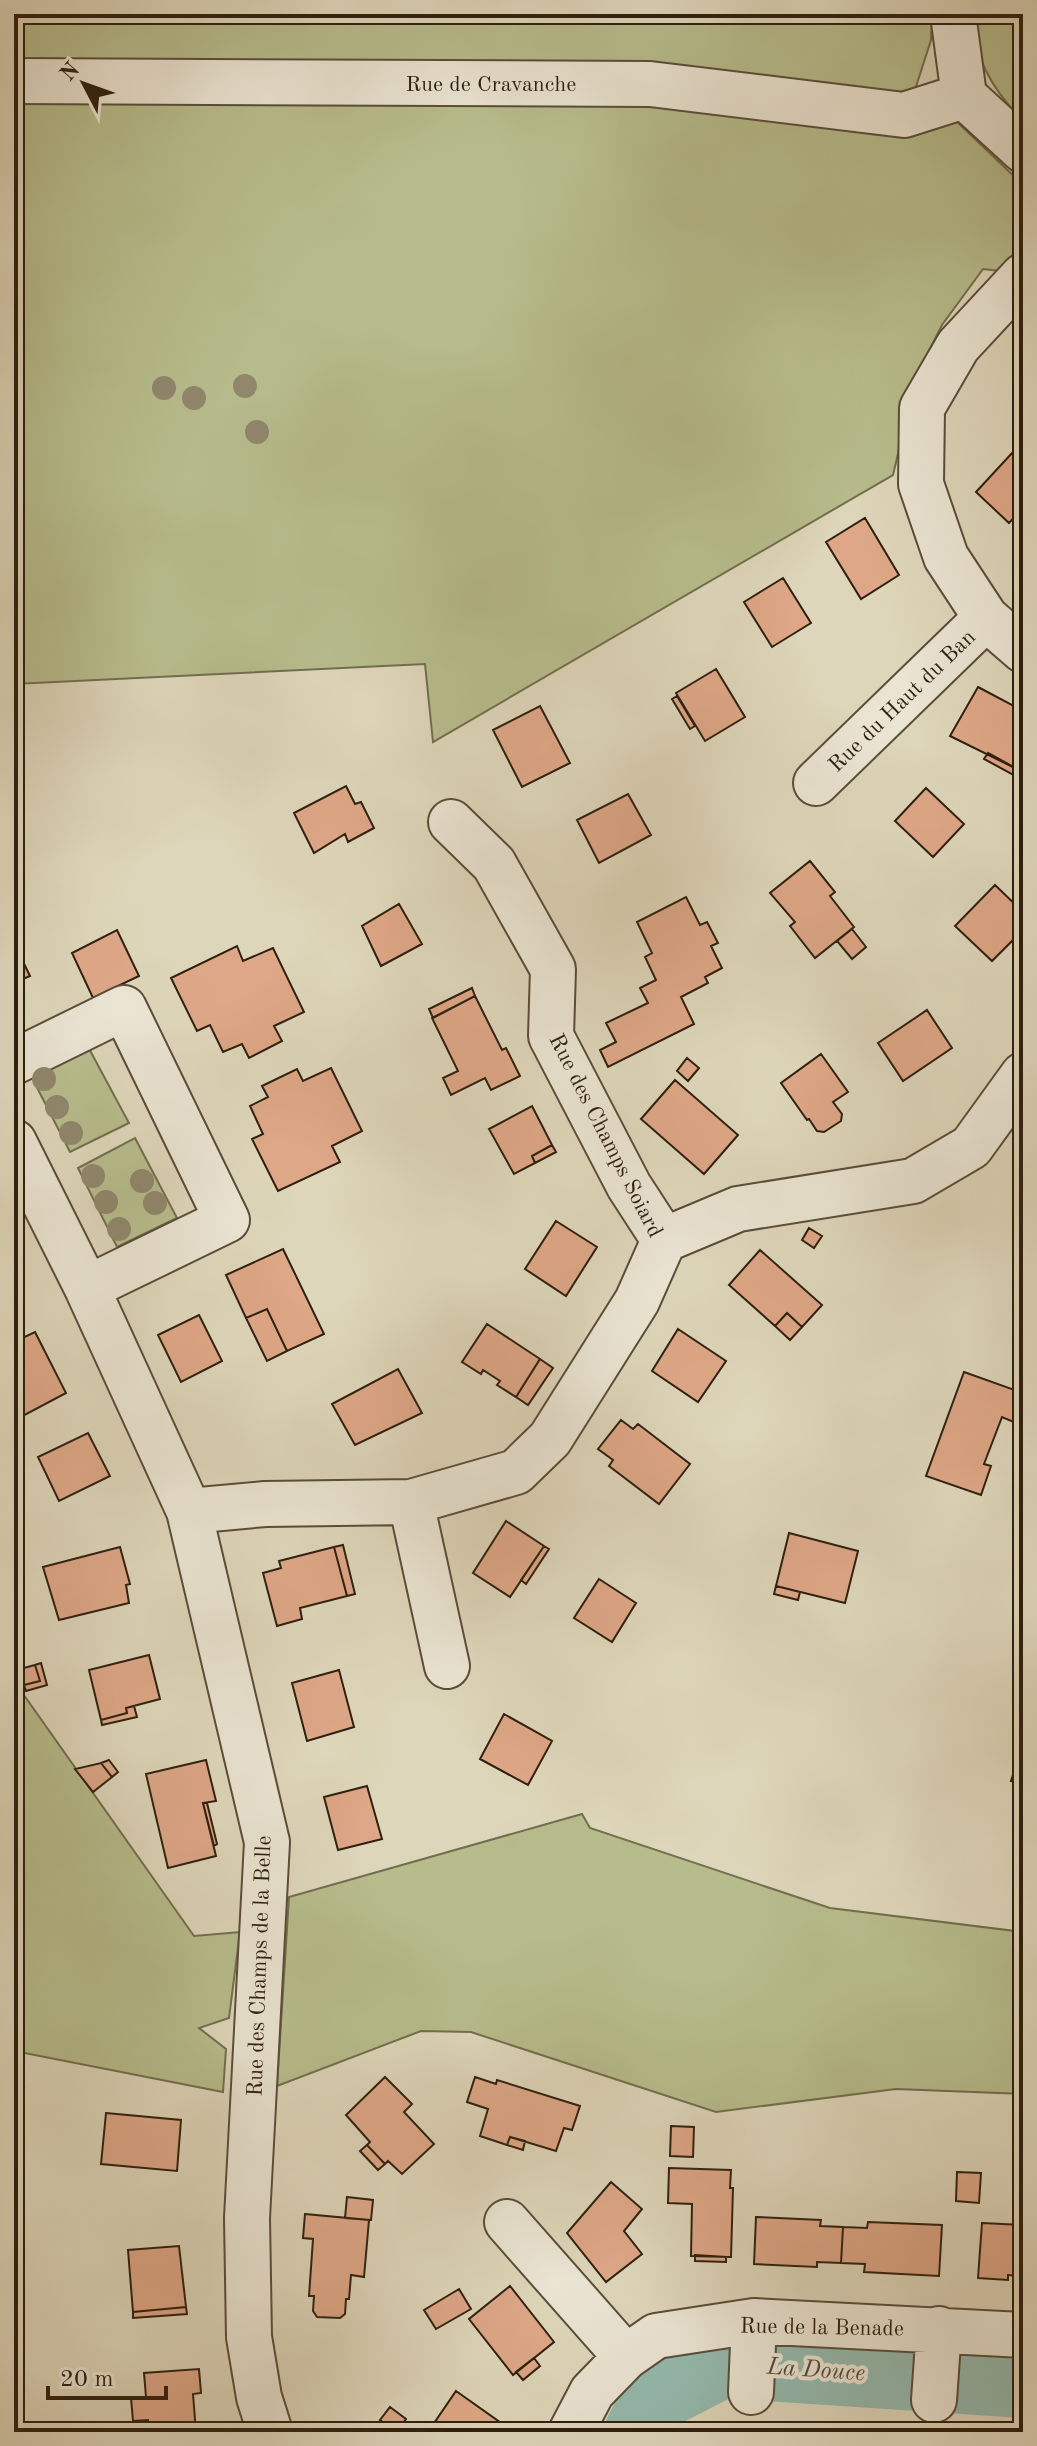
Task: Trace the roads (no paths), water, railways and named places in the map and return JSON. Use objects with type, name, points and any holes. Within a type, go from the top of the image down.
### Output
[{"type":"street","points":[[953,24],[964,96],[1023,150]]},
{"type":"street","name":"Rue de Cravanche","points":[[14,81],[650,84],[904,115],[964,96]]},
{"type":"street","name":"Rue du Haut du Ban","points":[[1023,276],[958,346],[922,408],[921,484],[946,557],[986,618],[1023,650]]},
{"type":"street","name":"Rue du Haut du Ban","points":[[816,783],[986,618]]},
{"type":"street","name":"Rue des Champs Soiard","points":[[189,1511],[265,1504],[411,1502],[516,1472],[550,1439],[637,1301],[664,1240],[629,1186],[551,1036],[553,969],[494,864],[451,822]]},
{"type":"street","points":[[14,1062],[124,1008],[227,1220],[87,1288]]},
{"type":"street","points":[[664,1240],[738,1209],[913,1181],[971,1147],[1023,1075]]},
{"type":"street","name":"Rue des Champs de la Belle","points":[[14,1142],[87,1288],[189,1511],[267,1842],[247,2218],[249,2337],[259,2397],[270,2432]]},
{"type":"street","points":[[411,1502],[447,1666]]},
{"type":"street","points":[[507,2222],[626,2357]]},
{"type":"street","points":[[751,2392],[753,2334]]},
{"type":"street","name":"Rue de la Benade","points":[[571,2432],[592,2392],[626,2357],[656,2336],[753,2334],[936,2362],[1023,2335]]},
{"type":"waterway","name":"La Douce","points":[[639,2432],[658,2396],[722,2363],[1023,2383]]}]
